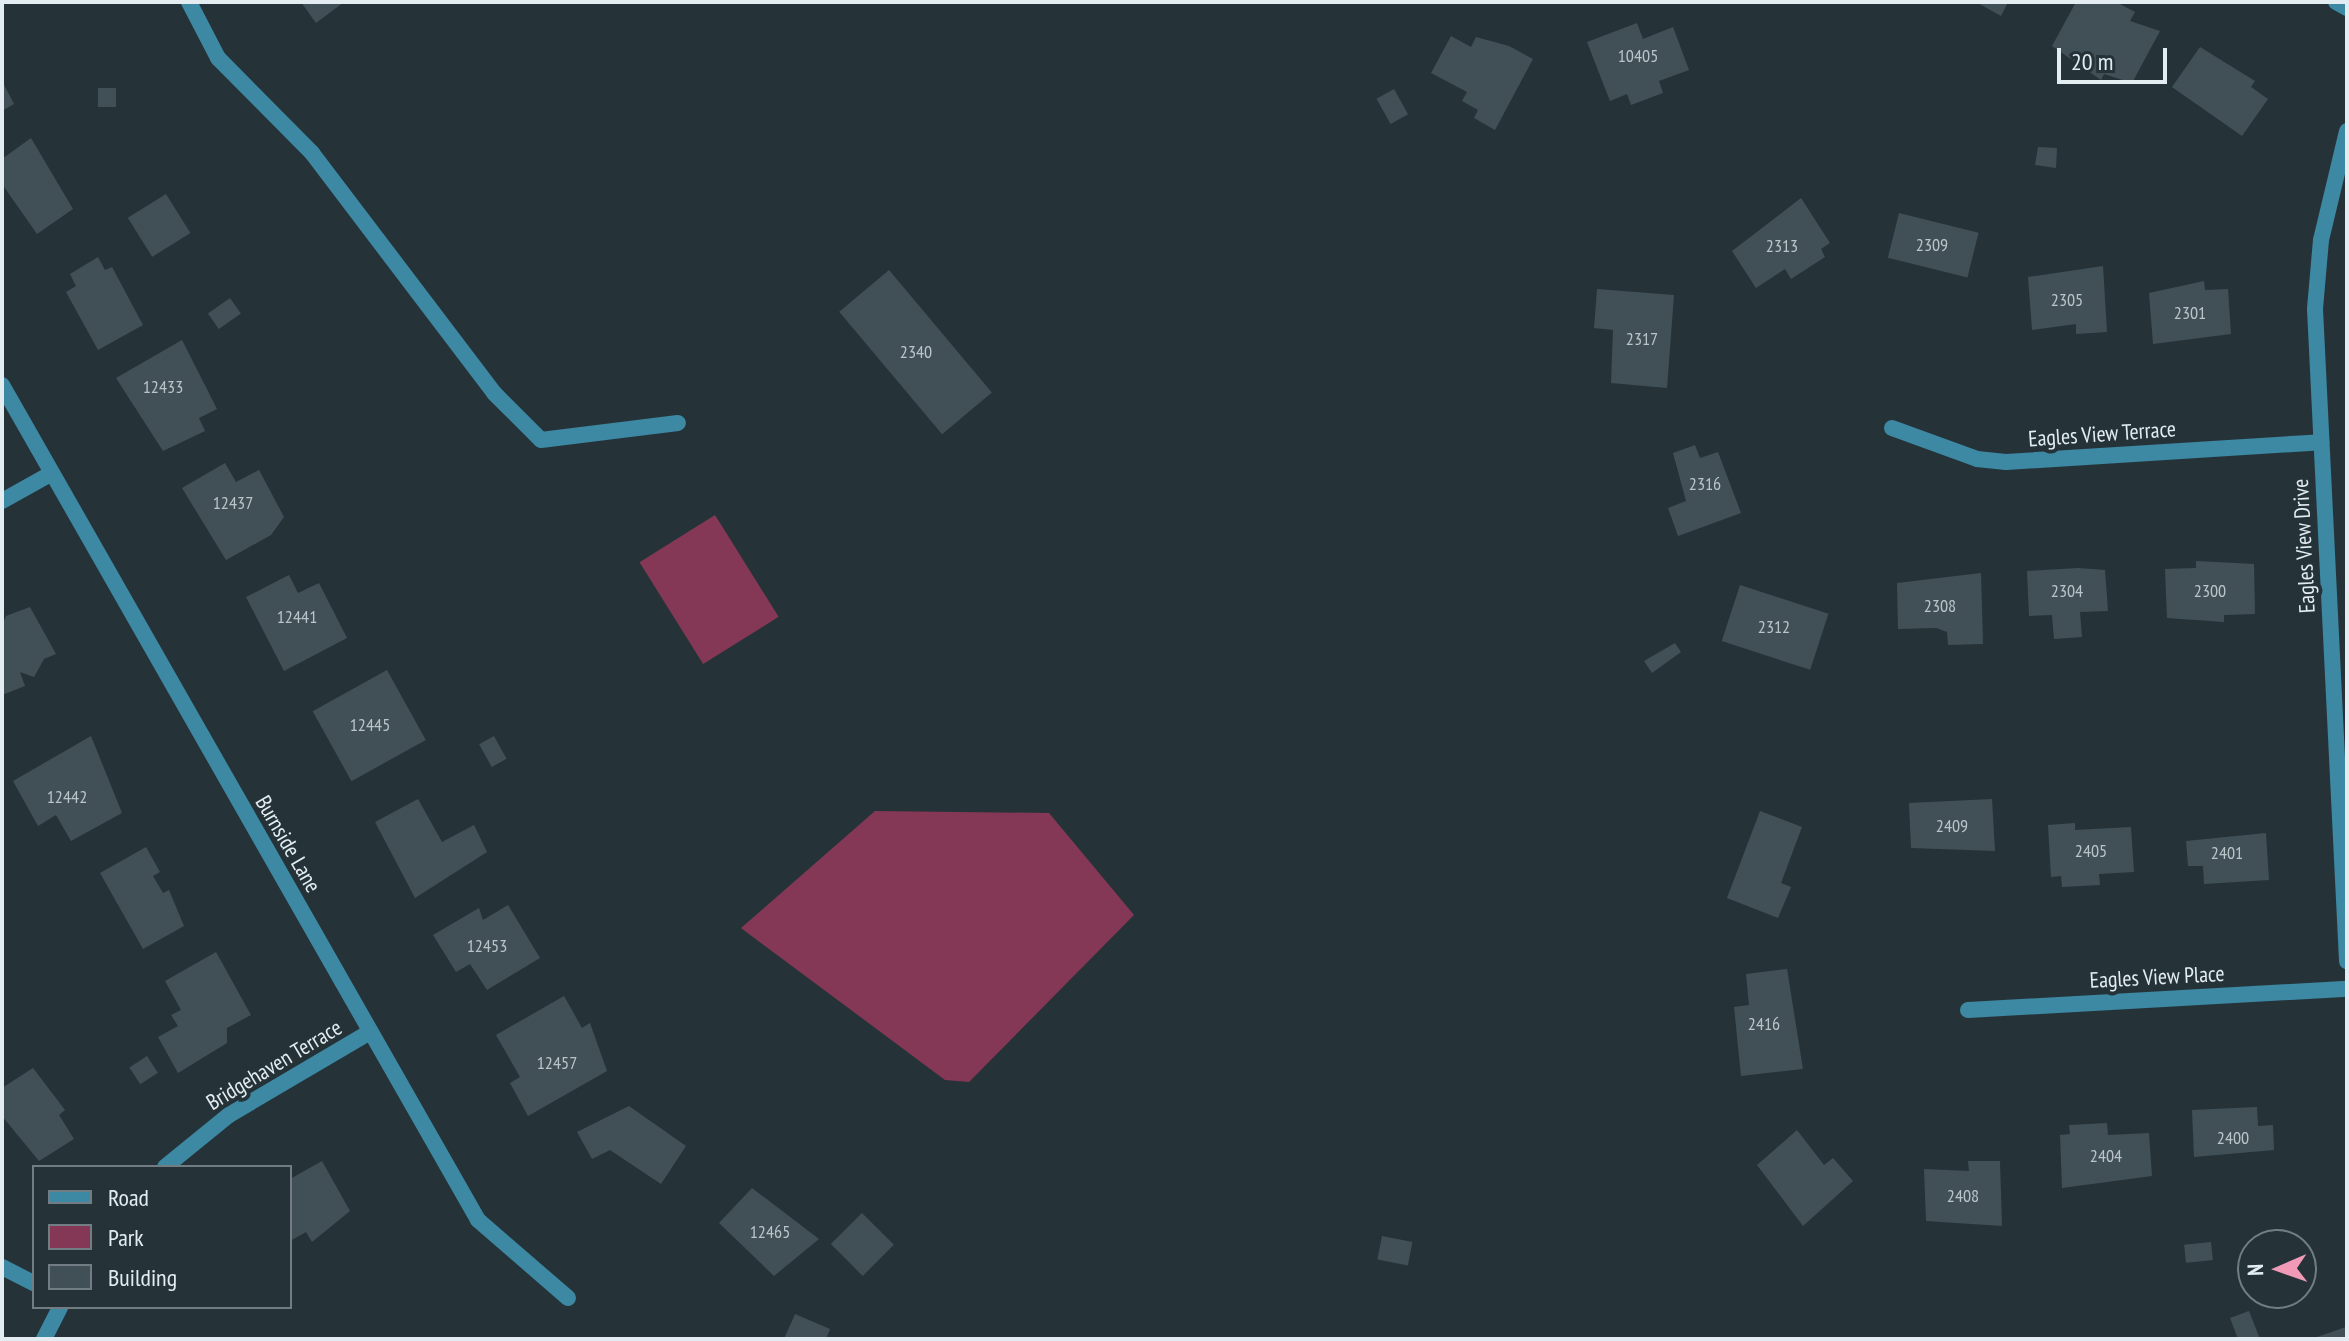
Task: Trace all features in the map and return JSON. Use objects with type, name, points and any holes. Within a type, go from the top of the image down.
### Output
[{"type":"street","points":[[189,2],[218,58],[312,153],[494,393],[541,440],[678,423]]},
{"type":"street","points":[[2336,2],[2347,8]]},
{"type":"street","name":"Eagles View Drive","points":[[2347,131],[2321,240],[2315,309],[2347,961]]},
{"type":"street","name":"Burnside Lane","points":[[2,385],[478,1220],[568,1298]]},
{"type":"street","name":"Eagles View Terrace","points":[[1892,428],[1977,459],[2006,462],[2321,442]]},
{"type":"street","points":[[2,501],[52,473]]},
{"type":"street","name":"Eagles View Place","points":[[1968,1010],[2347,989]]},
{"type":"street","name":"Bridgehaven Terrace","points":[[167,1165],[229,1115],[370,1032]]},
{"type":"street","points":[[2,1267],[32,1282]]},
{"type":"street","points":[[44,1339],[59,1309]]},
{"type":"green space","points":[[715,515],[779,617],[703,664],[640,562]]},
{"type":"green space","points":[[875,811],[1049,813],[1134,915],[969,1082],[945,1080],[741,928]]},
{"type":"building","points":[[301,2],[344,2],[316,23]]},
{"type":"building","points":[[1976,2],[2008,2],[2001,16]]},
{"type":"building","points":[[2076,2],[2116,2],[2135,12],[2130,21],[2160,31],[2132,83],[2104,74],[2101,80],[2052,46]]},
{"type":"building","points":[[1637,23],[1643,39],[1673,27],[1689,70],[1659,81],[1663,93],[1631,105],[1627,94],[1610,101],[1587,42]]},
{"type":"building","points":[[1451,36],[1471,47],[1476,37],[1509,46],[1533,59],[1495,130],[1474,118],[1478,110],[1462,101],[1467,92],[1431,73]]},
{"type":"building","points":[[2200,47],[2255,81],[2251,87],[2268,99],[2242,136],[2172,87]]},
{"type":"building","points":[[2,81],[14,104],[2,111]]},
{"type":"building","points":[[98,88],[116,88],[116,107],[98,107]]},
{"type":"building","points":[[1394,89],[1408,114],[1391,124],[1377,99]]},
{"type":"building","points":[[31,138],[73,209],[37,234],[2,184],[2,159]]},
{"type":"building","points":[[2038,147],[2057,148],[2056,168],[2035,165]]},
{"type":"building","points":[[166,194],[190,233],[152,257],[128,218]]},
{"type":"building","points":[[1801,198],[1830,243],[1821,249],[1825,257],[1791,279],[1785,269],[1756,288],[1732,251]]},
{"type":"building","points":[[1899,213],[1979,233],[1967,277],[1888,258]]},
{"type":"building","points":[[98,257],[105,270],[112,267],[143,325],[98,350],[66,292],[76,286],[70,274]]},
{"type":"building","points":[[2103,266],[2107,332],[2076,334],[2076,324],[2032,330],[2028,277]]},
{"type":"building","points":[[889,270],[992,393],[942,434],[839,312]]},
{"type":"building","points":[[2204,281],[2205,290],[2228,289],[2231,334],[2153,344],[2149,293]]},
{"type":"building","points":[[1597,289],[1674,295],[1667,388],[1611,383],[1613,330],[1594,328]]},
{"type":"building","points":[[230,298],[241,314],[219,329],[208,313]]},
{"type":"building","points":[[182,340],[217,409],[199,418],[205,431],[163,451],[116,378]]},
{"type":"building","points":[[1695,445],[1700,458],[1718,452],[1741,513],[1678,536],[1668,508],[1686,501],[1673,453]]},
{"type":"building","points":[[225,463],[236,482],[259,470],[284,517],[271,535],[226,560],[182,488]]},
{"type":"building","points":[[2196,561],[2254,564],[2255,614],[2224,615],[2224,622],[2167,618],[2165,569],[2196,568]]},
{"type":"building","points":[[2105,570],[2108,611],[2080,612],[2082,637],[2054,639],[2052,615],[2029,616],[2027,571]]},
{"type":"building","points":[[1981,573],[1983,644],[1948,645],[1947,632],[1936,628],[1898,629],[1897,583]]},
{"type":"building","points":[[289,575],[298,593],[319,583],[347,638],[284,671],[246,597]]},
{"type":"building","points":[[1740,585],[1828,614],[1810,670],[1722,641]]},
{"type":"building","points":[[30,607],[56,654],[44,659],[34,677],[20,672],[25,686],[2,695],[2,626],[6,616]]},
{"type":"building","points":[[1675,643],[1681,652],[1652,673],[1644,661]]},
{"type":"building","points":[[387,670],[426,740],[351,781],[313,711]]},
{"type":"building","points":[[91,736],[122,813],[71,841],[56,815],[38,826],[13,781]]},
{"type":"building","points":[[494,736],[507,759],[492,767],[479,744]]},
{"type":"building","points":[[418,799],[442,842],[474,825],[487,852],[415,898],[375,822]]},
{"type":"building","points":[[1992,799],[1995,851],[1911,848],[1909,803]]},
{"type":"building","points":[[1760,811],[1802,827],[1781,883],[1791,887],[1778,918],[1727,898]]},
{"type":"building","points":[[2075,823],[2075,830],[2131,827],[2134,872],[2099,874],[2100,885],[2062,887],[2061,876],[2051,877],[2048,825]]},
{"type":"building","points":[[2266,833],[2269,880],[2204,884],[2203,866],[2188,866],[2186,841]]},
{"type":"building","points":[[146,847],[160,872],[153,876],[163,893],[169,890],[184,926],[143,949],[100,873]]},
{"type":"building","points":[[508,905],[540,958],[487,990],[470,964],[456,972],[433,935],[479,908],[483,920]]},
{"type":"building","points":[[216,952],[251,1015],[227,1028],[227,1043],[178,1073],[158,1037],[178,1026],[171,1015],[181,1010],[165,981]]},
{"type":"building","points":[[1787,969],[1803,1069],[1741,1076],[1734,1007],[1749,1005],[1746,974]]},
{"type":"building","points":[[564,996],[582,1028],[590,1023],[607,1071],[528,1116],[510,1083],[520,1077],[496,1035]]},
{"type":"building","points":[[147,1056],[158,1073],[140,1084],[129,1067]]},
{"type":"building","points":[[33,1068],[65,1110],[59,1115],[74,1139],[39,1161],[2,1116],[2,1088]]},
{"type":"building","points":[[629,1106],[686,1146],[661,1184],[610,1150],[592,1159],[577,1132]]},
{"type":"building","points":[[2257,1107],[2258,1126],[2273,1125],[2274,1150],[2194,1157],[2192,1110]]},
{"type":"building","points":[[2107,1123],[2108,1135],[2149,1133],[2152,1176],[2062,1188],[2060,1135],[2070,1134],[2069,1125]]},
{"type":"building","points":[[1797,1130],[1824,1165],[1833,1158],[1853,1181],[1803,1226],[1757,1165]]},
{"type":"building","points":[[322,1161],[350,1211],[312,1242],[306,1232],[292,1240],[292,1178]]},
{"type":"building","points":[[1968,1161],[2000,1161],[2002,1226],[1926,1221],[1924,1169],[1969,1171]]},
{"type":"building","points":[[752,1188],[819,1239],[774,1276],[719,1223]]},
{"type":"building","points":[[862,1213],[894,1245],[863,1276],[831,1244]]},
{"type":"building","points":[[1382,1236],[1412,1242],[1408,1265],[1377,1260]]},
{"type":"building","points":[[2211,1242],[2213,1260],[2186,1263],[2184,1245]]},
{"type":"building","points":[[2249,1311],[2260,1339],[2238,1339],[2230,1318]]},
{"type":"building","points":[[795,1314],[830,1329],[826,1339],[784,1339]]},
{"type":"building","points":[[2346,1327],[2347,1339],[2311,1339]]}]
